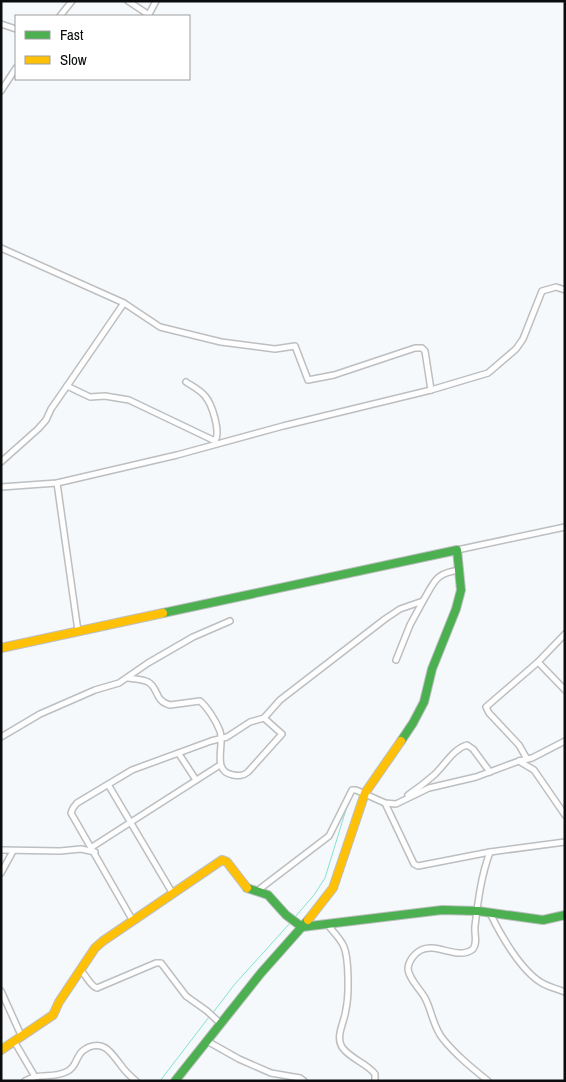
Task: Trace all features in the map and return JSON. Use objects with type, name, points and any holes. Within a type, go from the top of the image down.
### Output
[{"type":"street","points":[[61,15],[72,1]]},
{"type":"street","points":[[128,1],[148,15]]},
{"type":"street","points":[[149,15],[156,1]]},
{"type":"street","points":[[1,24],[15,28]]},
{"type":"street","points":[[1,91],[15,70]]},
{"type":"street","points":[[1,248],[124,303],[160,327],[222,342],[262,348],[275,349],[295,346],[308,380],[334,375],[416,348],[422,348],[425,351],[431,390]]},
{"type":"street","points":[[1,487],[57,483],[177,455],[215,443],[431,390],[488,373],[516,349],[523,339],[542,291],[556,287],[565,290]]},
{"type":"street","points":[[1,462],[46,420],[51,409],[124,303]]},
{"type":"street","points":[[186,382],[201,391],[207,398],[217,428],[215,443]]},
{"type":"street","points":[[67,386],[90,397],[105,396],[129,400],[215,443]]},
{"type":"street","points":[[57,483],[78,631]]},
{"type":"street","points":[[1,648],[565,528]]},
{"type":"street","points":[[176,1081],[220,1023],[333,888],[365,793],[421,709],[432,669],[459,599],[461,590],[457,550]]},
{"type":"street","points":[[396,660],[410,625],[437,577],[447,572],[460,570]]},
{"type":"street","points":[[133,921],[71,813],[77,803],[109,786],[132,770],[231,735],[250,722],[264,718],[280,700],[385,619],[400,609],[424,601]]},
{"type":"street","points":[[1,737],[40,714],[94,690],[119,683],[148,662],[230,621]]},
{"type":"street","points":[[527,759],[519,745],[489,713],[486,707],[538,662],[565,634]]},
{"type":"street","points":[[538,662],[565,690]]},
{"type":"street","points":[[128,678],[148,681],[160,701],[165,704],[200,702],[205,706],[220,730],[220,765],[223,770],[232,775],[243,776],[248,772],[282,734],[264,718]]},
{"type":"street","points":[[257,891],[329,836],[352,790],[365,793],[384,803],[396,804],[438,786],[476,777],[536,756],[565,740]]},
{"type":"street","points":[[396,804],[433,776],[464,746],[467,745],[473,750],[490,772]]},
{"type":"street","points":[[179,754],[196,780]]},
{"type":"street","points":[[519,761],[534,770],[565,815]]},
{"type":"street","points":[[1,850],[93,850],[130,823],[220,765]]},
{"type":"street","points":[[109,786],[173,894]]},
{"type":"street","points":[[384,803],[416,866],[490,852],[565,842]]},
{"type":"street","points":[[81,849],[86,837]]},
{"type":"street","points":[[1,873],[13,850]]},
{"type":"street","points":[[488,1081],[456,1054],[442,1038],[435,1025],[428,1004],[410,974],[408,967],[414,954],[426,948],[465,953],[470,952],[476,944],[474,930],[478,911],[480,883],[490,852]]},
{"type":"street","points":[[1,1050],[52,1015],[58,1002],[95,948],[222,860],[227,862],[246,888],[268,895],[286,915],[302,927],[436,910],[478,911],[543,920],[565,915]]},
{"type":"street","points":[[490,913],[506,942],[534,976],[542,983],[565,992]]},
{"type":"street","points":[[328,925],[344,947],[346,956],[348,984],[346,1009],[340,1032],[340,1040],[343,1048],[359,1062],[372,1069],[375,1074],[375,1081]]},
{"type":"street","points":[[80,972],[87,976],[94,987],[97,988],[156,963],[161,963],[186,996],[220,1023]]},
{"type":"street","points":[[1,991],[21,1035]]},
{"type":"street","points":[[14,1041],[34,1075]]},
{"type":"street","points":[[207,1041],[239,1059],[270,1073],[300,1078],[304,1081]]},
{"type":"street","points":[[26,1081],[34,1075],[49,1076],[67,1072],[73,1067],[80,1054],[93,1046],[102,1046],[110,1050],[121,1066],[136,1081]]},
{"type":"waterway","points":[[295,917],[314,895],[325,878],[348,803]]},
{"type":"waterway","points":[[212,1014],[234,985],[291,922]]},
{"type":"waterway","points":[[160,1081],[209,1017]]},
{"type":"traffic: fast","points":[[163,613],[457,550],[461,590],[456,609],[432,669],[424,702],[401,741]]},
{"type":"traffic: fast","points":[[247,888],[268,895],[286,915],[302,927],[442,910],[478,911],[543,920],[565,915]]},
{"type":"traffic: fast","points":[[175,1081],[261,973],[308,920]]},
{"type":"traffic: slow","points":[[1,648],[163,613]]},
{"type":"traffic: slow","points":[[308,920],[333,888],[365,793],[401,741]]},
{"type":"traffic: slow","points":[[1,1050],[53,1015],[59,1002],[95,948],[103,941],[222,860],[227,862],[247,888]]}]
